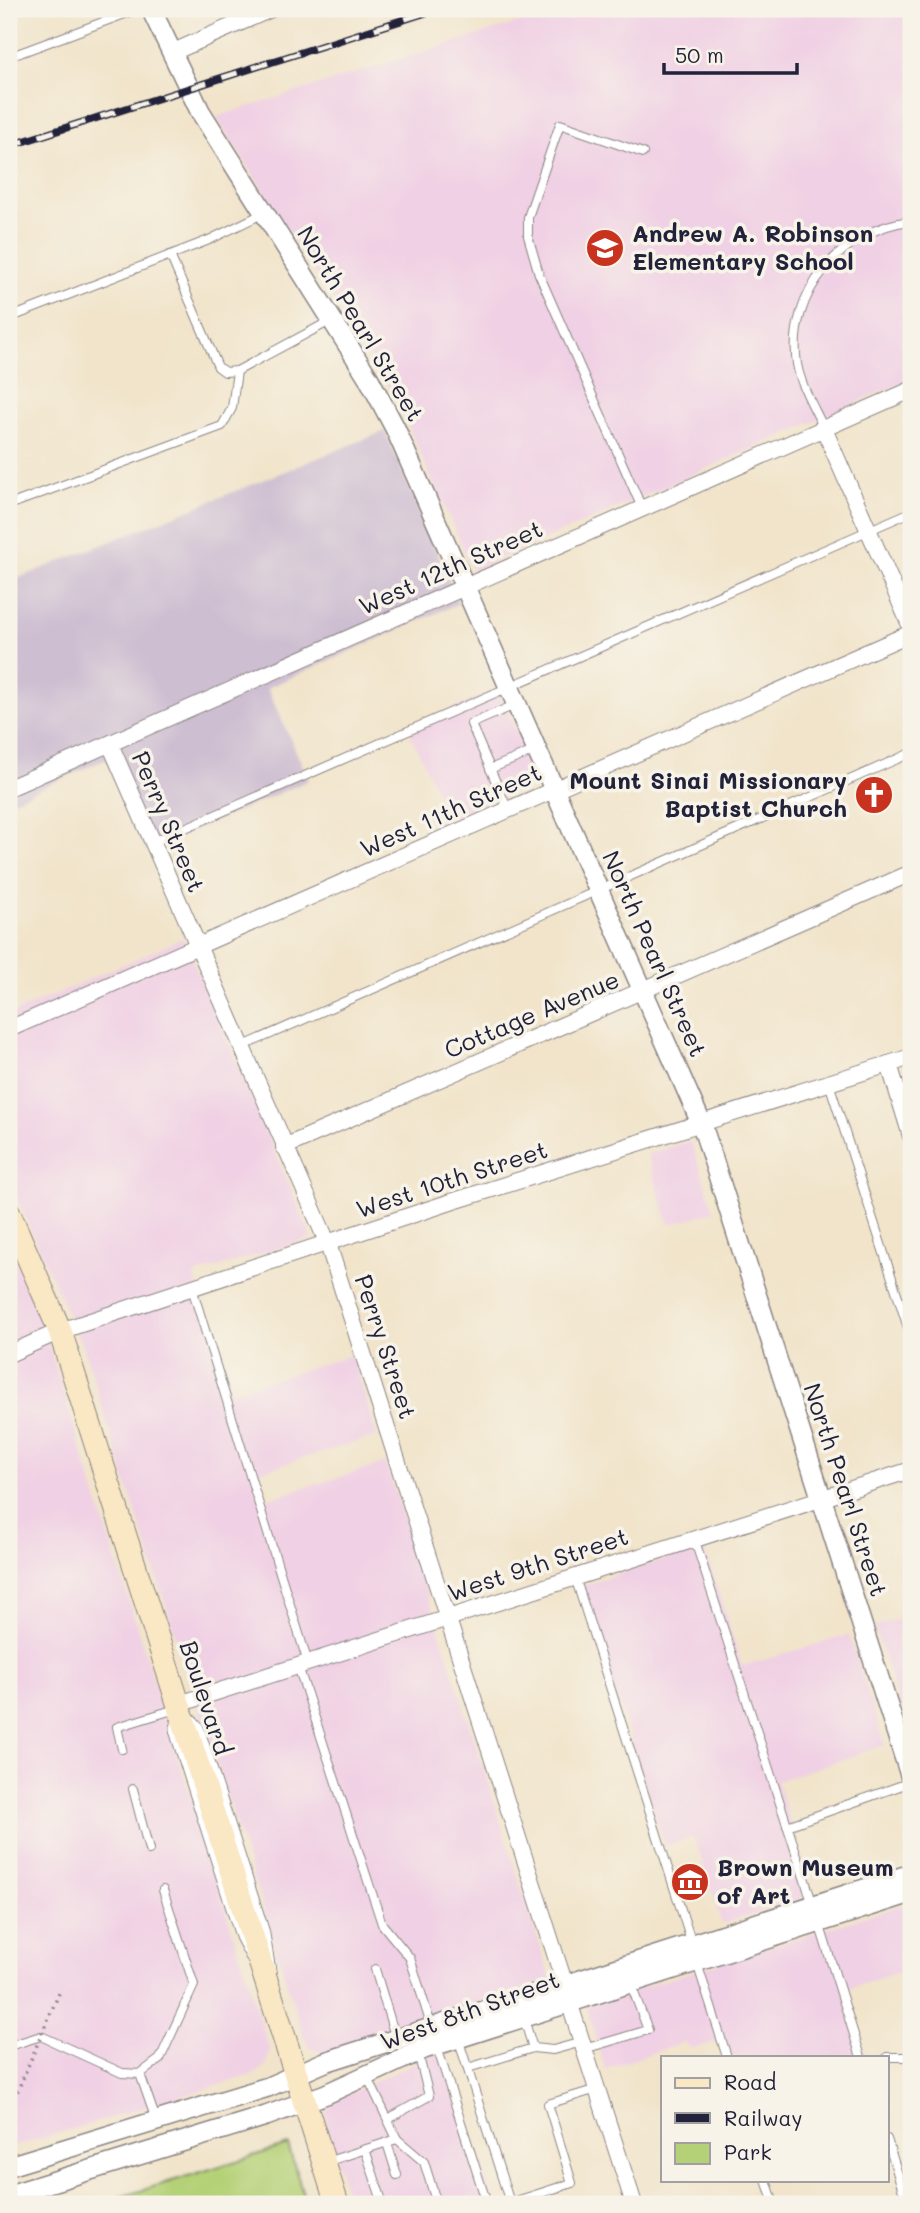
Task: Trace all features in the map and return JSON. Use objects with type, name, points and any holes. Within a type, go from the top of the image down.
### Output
[{"type":"main road","name":"Boulevard","points":[[9,1213],[60,1331],[178,1707],[278,2011],[337,2204]]},
{"type":"street","name":"North Pearl Street","points":[[151,9],[200,111],[332,320],[395,428],[702,1125],[911,1780]]},
{"type":"street","points":[[171,53],[271,9]]},
{"type":"street","name":"West 12th Street","points":[[9,788],[911,390]]},
{"type":"street","points":[[824,429],[911,627]]},
{"type":"street","name":"West 11th Street","points":[[9,1029],[911,633]]},
{"type":"street","name":"Perry Street","points":[[110,744],[328,1244],[634,2204]]},
{"type":"street","name":"Cottage Avenue","points":[[284,1147],[911,873]]},
{"type":"street","name":"West 10th Street","points":[[9,1354],[60,1331],[911,1057]]},
{"type":"street","points":[[889,1064],[911,1136]]},
{"type":"street","name":"West 9th Street","points":[[178,1707],[911,1469]]},
{"type":"street","name":"West 8th Street","points":[[9,2194],[305,2103],[367,2076],[429,2042],[567,1993],[816,1914],[911,1874]]},
{"type":"street","name":"West 8th Street","points":[[816,1914],[911,1893]]},
{"type":"street","name":"West 8th Street","points":[[9,2166],[268,2087],[396,2039],[429,2042],[458,2038],[523,2017],[567,1993],[631,1982],[694,1953]]},
{"type":"lane","points":[[9,57],[138,9]]},
{"type":"lane","points":[[642,508],[539,274],[528,236],[528,217],[560,124],[643,153]]},
{"type":"lane","points":[[9,318],[209,240],[264,213]]},
{"type":"lane","points":[[824,429],[803,384],[797,364],[796,339],[803,308],[816,279],[834,256],[861,236],[895,222],[911,221]]},
{"type":"lane","points":[[170,255],[218,367],[225,372],[237,371],[332,320]]},
{"type":"lane","points":[[9,505],[222,426],[232,408],[237,371]]},
{"type":"lane","points":[[153,842],[514,696],[911,512]]},
{"type":"lane","points":[[508,810],[471,724],[514,696]]},
{"type":"lane","points":[[490,769],[537,749]]},
{"type":"lane","points":[[241,1047],[600,892],[911,753]]},
{"type":"lane","points":[[829,1083],[911,1337]]},
{"type":"lane","points":[[192,1288],[382,1924],[410,1958],[429,2042],[486,2204]]},
{"type":"lane","points":[[694,1538],[861,2056]]},
{"type":"lane","points":[[575,1576],[727,2056]]},
{"type":"lane","points":[[122,1749],[117,1727],[178,1707]]},
{"type":"lane","points":[[787,1826],[911,1780]]},
{"type":"lane","points":[[133,1789],[149,1850]]},
{"type":"lane","points":[[9,2046],[41,2036],[122,2073],[140,2074],[160,2059],[194,1985],[163,1890]]},
{"type":"lane","points":[[375,1969],[396,2039]]},
{"type":"lane","points":[[468,2068],[533,2048],[553,2050],[648,2030],[631,1982]]},
{"type":"lane","points":[[523,2017],[533,2048]]},
{"type":"lane","points":[[458,2038],[510,2203],[572,2183],[548,2104],[597,2089]]},
{"type":"lane","points":[[388,2119],[429,2096],[429,2042]]},
{"type":"lane","points":[[888,2057],[911,2057]]},
{"type":"lane","points":[[140,2074],[156,2121]]},
{"type":"lane","points":[[367,2076],[397,2140],[424,2162],[437,2204]]},
{"type":"lane","points":[[323,2163],[397,2140]]},
{"type":"lane","points":[[888,2142],[907,2204]]},
{"type":"lane","points":[[387,2143],[397,2175]]},
{"type":"lane","points":[[365,2149],[383,2204]]},
{"type":"lane","points":[[767,2182],[774,2204]]},
{"type":"path","points":[[9,2111],[61,1991]]},
{"type":"shaded area","name":"Andrew A. Robinson Elementary School","points":[[562,9],[911,9],[911,379],[473,571],[394,395],[216,117]]},
{"type":"shaded area","points":[[385,431],[459,603],[267,688],[309,780],[146,851],[106,759],[9,802],[9,582]]},
{"type":"shaded area","points":[[498,689],[539,781],[450,820],[408,729]]},
{"type":"shaded area","points":[[183,938],[312,1238],[194,1275],[232,1392],[352,1355],[377,1436],[258,1472],[267,1499],[386,1463],[551,1980],[331,2051],[320,2052],[311,2048],[304,2037],[85,1353],[9,1181],[9,1015]]},
{"type":"shaded area","points":[[691,1141],[714,1211],[669,1225],[647,1154]]},
{"type":"shaded area","points":[[9,1244],[40,1318],[270,2051],[266,2065],[255,2074],[9,2148]]},
{"type":"shaded area","points":[[704,1547],[742,1666],[849,1635],[885,1745],[777,1781],[814,1896],[722,1924],[694,1837],[665,1846],[581,1586]]},
{"type":"shaded area","points":[[911,1615],[911,1738],[874,1627]]},
{"type":"shaded area","points":[[911,1902],[911,1968],[845,1990],[866,2056],[724,2056],[719,2041],[689,2049],[685,2042],[605,2069],[586,2005]]},
{"type":"shaded area","points":[[446,2051],[494,2204],[350,2204],[328,2135],[326,2111],[337,2100],[426,2057]]},
{"type":"green space","points":[[288,2145],[306,2204],[98,2204]]},
{"type":"railway","points":[[9,146],[437,9]]},
{"type":"place","name":"Andrew A. Robinson Elementary School","points":[[605,248]]},
{"type":"place","name":"Mount Sinai Missionary Baptist Church","points":[[874,795]]},
{"type":"place","name":"Brown Museum of Art","points":[[690,1882]]}]
